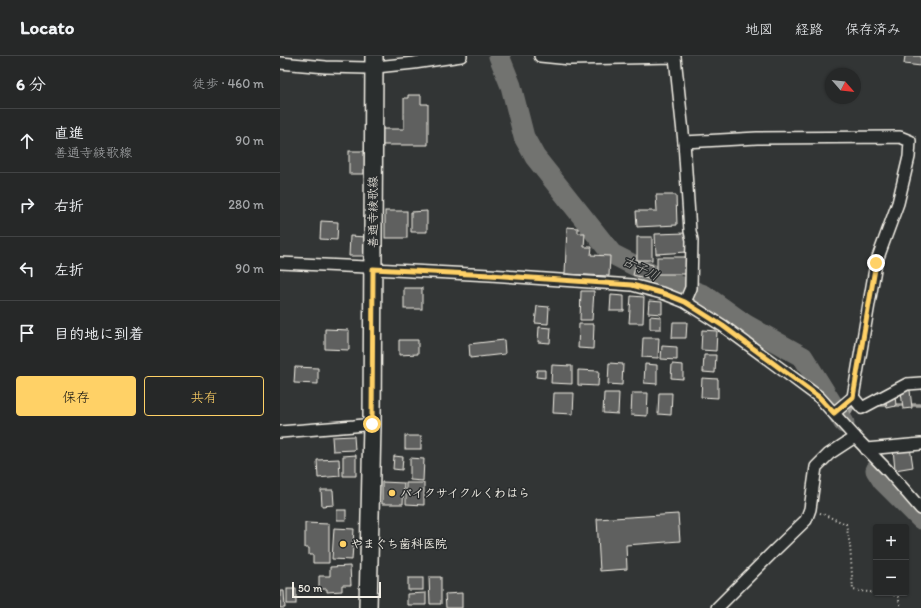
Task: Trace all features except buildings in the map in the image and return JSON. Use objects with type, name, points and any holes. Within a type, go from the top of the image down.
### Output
[{"type":"main road","name":"善通寺綾歌線","points":[[368,608],[372,424],[374,62]]},
{"type":"street","points":[[280,63],[326,67],[367,68],[374,62],[461,56]]},
{"type":"street","points":[[540,56],[570,59],[675,56],[692,240],[692,288],[685,302]]},
{"type":"street","points":[[684,142],[757,138],[900,137],[910,141],[909,157],[898,203],[876,263],[853,397],[834,413]]},
{"type":"street","points":[[280,263],[366,267],[373,269],[490,275],[632,285],[665,294],[685,302],[723,326],[819,397],[921,509]]},
{"type":"street","points":[[853,397],[862,408],[907,384],[921,382]]},
{"type":"street","points":[[280,432],[372,424]]},
{"type":"street","points":[[717,608],[806,520],[810,509],[816,467],[829,454],[855,437]]},
{"type":"street","points":[[866,449],[921,444]]},
{"type":"path","points":[[810,509],[846,524],[850,545],[853,590],[873,592]]},
{"type":"path","points":[[896,596],[898,597],[901,608]]},
{"type":"waterway","name":"古子川","points":[[499,56],[511,86],[524,137],[535,157],[612,254],[663,280],[704,295],[746,325],[803,357],[844,423]]},
{"type":"waterway","points":[[844,422],[854,405],[856,405]]},
{"type":"waterway","points":[[876,405],[921,405]]},
{"type":"waterway","name":"古子川","points":[[876,470],[883,481],[921,519]]},
{"type":"place","name":"バイクサイクルくわはら","points":[[392,493]]},
{"type":"place","name":"やまぐち歯科医院","points":[[343,544]]},
{"type":"route","points":[[372,424],[373,269],[490,275],[632,285],[665,294],[685,302],[723,326],[819,397],[834,413],[853,397],[876,263]]}]
